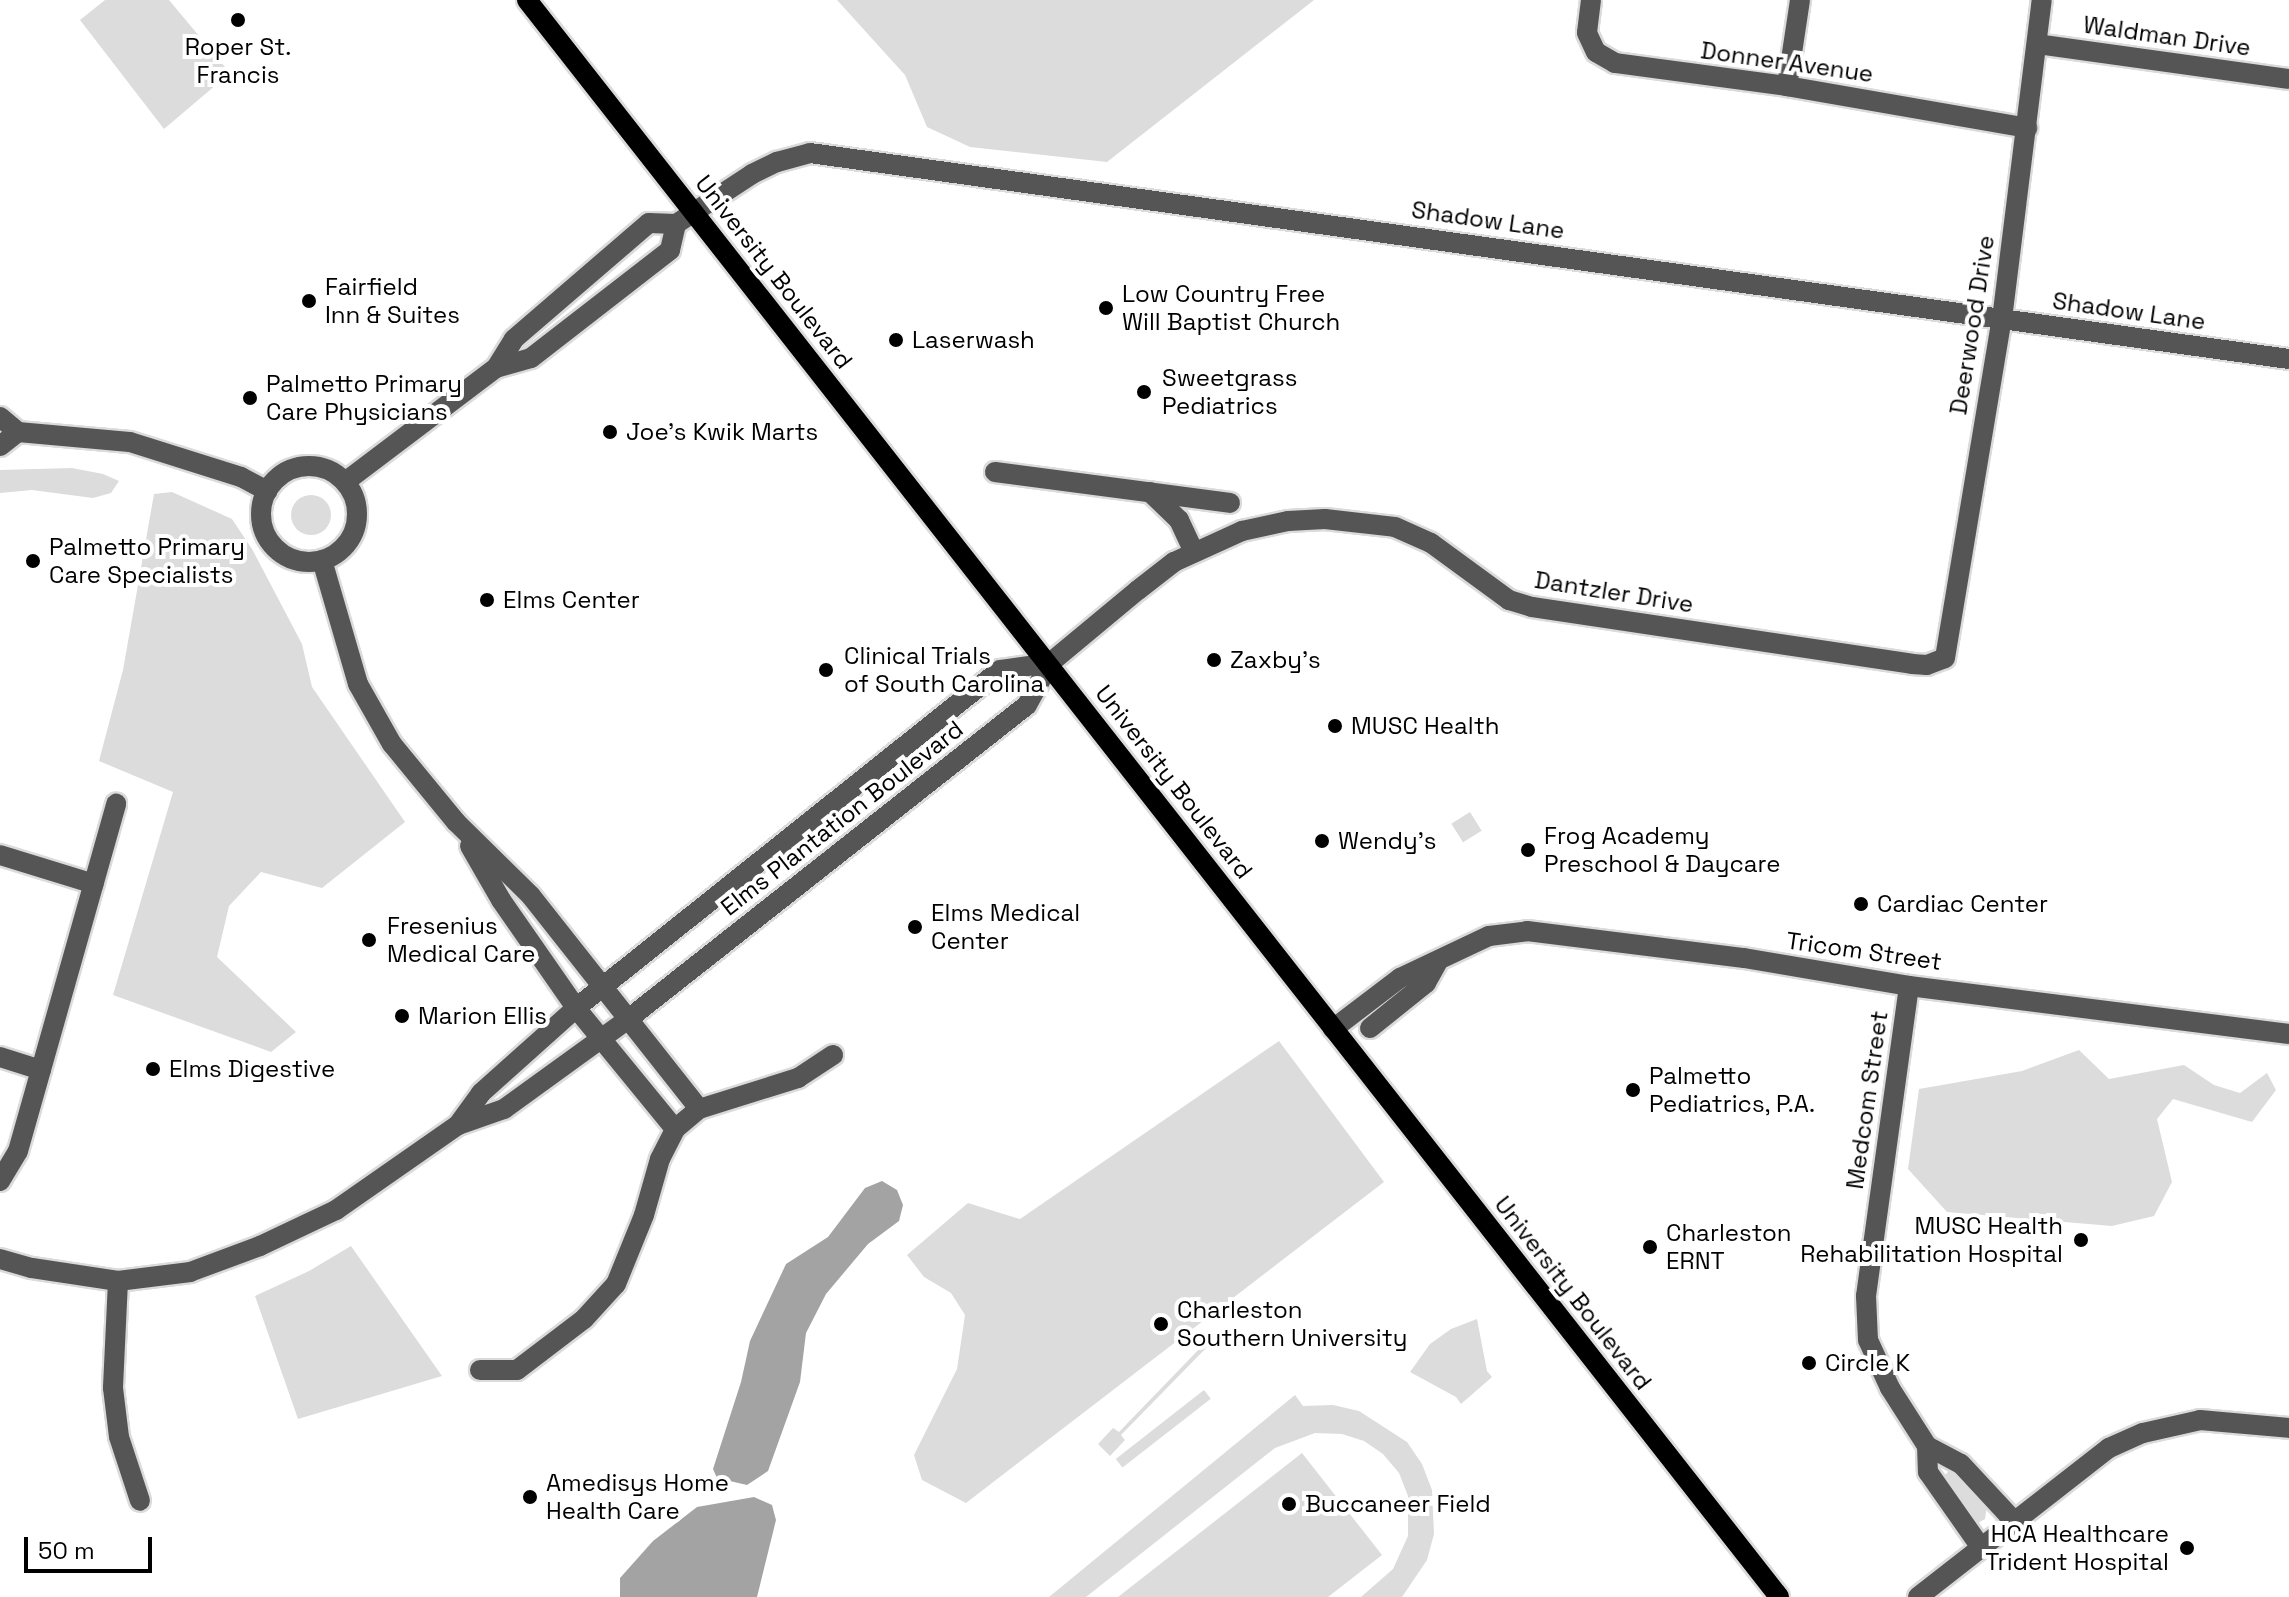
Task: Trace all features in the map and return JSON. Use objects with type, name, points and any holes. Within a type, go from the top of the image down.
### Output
[{"type":"main road","name":"University Boulevard","points":[[527,0],[685,218],[1050,663],[1779,1597]]},
{"type":"street","name":"Donner Avenue","points":[[1591,0],[1587,33],[1596,52],[1615,63],[1787,86],[2027,128]]},
{"type":"street","points":[[1787,86],[1800,0]]},
{"type":"street","name":"Deerwood Drive","points":[[1945,658],[2002,319],[2042,0]]},
{"type":"street","name":"Waldman Drive","points":[[2037,44],[2289,79]]},
{"type":"street","name":"Shadow Lane","points":[[685,218],[777,162],[810,153],[831,154],[2289,359]]},
{"type":"street","points":[[496,368],[514,339],[649,223],[685,218]]},
{"type":"street","points":[[345,482],[496,368],[531,358],[670,250],[685,218]]},
{"type":"street","points":[[0,417],[18,432],[130,442],[241,477],[267,491]]},
{"type":"street","points":[[0,446],[18,432]]},
{"type":"street","points":[[304,467],[333,473],[345,482],[357,510],[356,525],[340,551],[322,560],[298,561],[273,546],[261,519],[267,491],[289,471],[304,467]]},
{"type":"street","points":[[995,472],[1230,503]]},
{"type":"street","points":[[1149,491],[1179,520],[1194,552]]},
{"type":"street","name":"Dantzler Drive","points":[[1050,663],[1138,590],[1194,552],[1242,531],[1288,521],[1325,519],[1395,527],[1431,543],[1509,600],[1532,607],[1912,664],[1927,665],[1945,658]]},
{"type":"street","points":[[322,560],[337,623],[358,684],[392,744],[456,822],[531,896],[699,1109]]},
{"type":"street","name":"Elms Plantation Boulevard","points":[[458,1125],[481,1093],[576,1008],[1000,670],[1050,663]]},
{"type":"street","name":"Elms Plantation Boulevard","points":[[0,1259],[32,1268],[118,1281],[190,1272],[260,1246],[336,1210],[458,1125],[504,1109],[627,1020],[1027,705],[1050,663]]},
{"type":"street","points":[[0,1181],[18,1151],[116,804]]},
{"type":"street","points":[[456,822],[501,900],[576,1008],[604,1037],[675,1129]]},
{"type":"street","points":[[0,855],[94,884]]},
{"type":"street","name":"Tricom Street","points":[[1333,1029],[1400,978],[1489,936],[1527,931],[1744,958],[1909,986],[2289,1034]]},
{"type":"street","name":"Tricom Street","points":[[1370,1028],[1426,983],[1437,963]]},
{"type":"street","name":"Medcom Street","points":[[1909,986],[1866,1296],[1868,1340],[1890,1388],[1927,1446],[1961,1464],[2014,1521]]},
{"type":"street","points":[[480,1370],[517,1370],[584,1319],[616,1284],[639,1228],[660,1159],[675,1129],[699,1109],[798,1078],[833,1055]]},
{"type":"street","points":[[0,1057],[41,1070]]},
{"type":"street","points":[[118,1281],[113,1388],[119,1437],[140,1501]]},
{"type":"street","points":[[1918,1597],[2109,1448],[2143,1433],[2200,1420],[2289,1428]]},
{"type":"street","name":"Medcom Street","points":[[1927,1446],[1928,1472],[1980,1546]]},
{"type":"shaded area","points":[[105,0],[169,0],[230,73],[164,129],[80,20]]},
{"type":"shaded area","points":[[837,0],[1314,0],[1107,162],[970,147],[927,127],[905,75]]},
{"type":"shaded area","points":[[72,468],[103,474],[119,481],[111,493],[93,498],[32,490],[0,493],[0,470]]},
{"type":"shaded area","points":[[172,492],[232,519],[252,549],[302,644],[312,687],[405,822],[322,888],[261,872],[229,906],[217,957],[296,1032],[271,1052],[113,995],[173,792],[99,761],[123,670],[154,494]]},
{"type":"shaded area","points":[[311,495],[325,501],[331,515],[325,529],[311,535],[297,529],[291,515],[297,501]]},
{"type":"shaded area","points":[[1470,812],[1482,831],[1463,842],[1451,824]]},
{"type":"shaded area","points":[[1279,1041],[1384,1182],[966,1503],[922,1480],[914,1455],[957,1369],[965,1315],[951,1293],[924,1277],[907,1255],[968,1203],[1020,1219]]},
{"type":"shaded area","points":[[2079,1050],[2109,1079],[2184,1065],[2214,1085],[2240,1093],[2267,1073],[2276,1090],[2252,1122],[2173,1099],[2157,1119],[2172,1182],[2154,1216],[2112,1226],[1947,1212],[1908,1169],[1919,1089],[2022,1071]]},
{"type":"shaded area","points":[[882,1181],[897,1190],[903,1205],[899,1221],[868,1244],[826,1294],[806,1333],[800,1382],[768,1471],[747,1485],[717,1478],[713,1469],[741,1382],[750,1341],[786,1264],[828,1237],[865,1188]]},
{"type":"shaded area","points":[[351,1246],[442,1376],[298,1419],[255,1296],[309,1271]]},
{"type":"shaded area","points":[[1477,1319],[1487,1371],[1492,1377],[1461,1404],[1456,1397],[1410,1372],[1430,1344],[1451,1329]]},
{"type":"shaded area","points":[[1204,1344],[1208,1346],[1121,1435],[1125,1440],[1110,1456],[1098,1444],[1113,1428],[1119,1432]]},
{"type":"shaded area","points":[[1204,1390],[1211,1399],[1123,1468],[1116,1459]]},
{"type":"shaded area","points":[[1295,1395],[1303,1406],[1333,1405],[1359,1411],[1407,1442],[1422,1464],[1432,1490],[1434,1534],[1427,1560],[1402,1597],[1361,1597],[1393,1569],[1408,1536],[1408,1496],[1399,1473],[1383,1454],[1364,1441],[1342,1434],[1315,1433],[1275,1448],[1086,1597],[1049,1597]]},
{"type":"shaded area","name":"Buccaneer Field","points":[[1302,1453],[1382,1555],[1328,1597],[1118,1597]]},
{"type":"shaded area","points":[[1951,1469],[1960,1471],[1987,1506],[1985,1519],[1978,1523],[1969,1517],[1943,1477]]},
{"type":"shaded area","points":[[754,1497],[772,1505],[776,1520],[757,1597],[620,1597],[620,1578],[653,1541],[697,1507]]},
{"type":"place","name":"Roper St. Francis","points":[[238,20]]},
{"type":"place","name":"Fairfield Inn & Suites","points":[[309,301]]},
{"type":"place","name":"Low Country Free Will Baptist Church","points":[[1106,308]]},
{"type":"place","name":"Laserwash","points":[[896,340]]},
{"type":"place","name":"Sweetgrass Pediatrics","points":[[1144,392]]},
{"type":"place","name":"Palmetto Primary Care Physicians","points":[[250,398]]},
{"type":"place","name":"Joe's Kwik Marts","points":[[610,432]]},
{"type":"place","name":"Palmetto Primary Care Specialists","points":[[33,561]]},
{"type":"place","name":"Elms Center","points":[[487,600]]},
{"type":"place","name":"Zaxby's","points":[[1214,660]]},
{"type":"place","name":"Clinical Trials of South Carolina","points":[[826,670]]},
{"type":"place","name":"MUSC Health","points":[[1335,726]]},
{"type":"place","name":"Wendy's","points":[[1322,841]]},
{"type":"place","name":"Frog Academy Preschool & Daycare","points":[[1528,850]]},
{"type":"place","name":"Cardiac Center","points":[[1861,904]]},
{"type":"place","name":"Elms Medical Center","points":[[915,927]]},
{"type":"place","name":"Fresenius Medical Care","points":[[369,940]]},
{"type":"place","name":"Marion Ellis","points":[[402,1016]]},
{"type":"place","name":"Elms Digestive","points":[[153,1069]]},
{"type":"place","name":"Palmetto Pediatrics, P.A.","points":[[1633,1090]]},
{"type":"place","name":"MUSC Health Rehabilitation Hospital","points":[[2081,1240]]},
{"type":"place","name":"Charleston ERNT","points":[[1650,1247]]},
{"type":"place","name":"Charleston Southern University","points":[[1161,1324]]},
{"type":"place","name":"Circle K","points":[[1809,1363]]},
{"type":"place","name":"Amedisys Home Health Care","points":[[530,1497]]},
{"type":"place","name":"Buccaneer Field","points":[[1289,1504]]},
{"type":"place","name":"HCA Healthcare Trident Hospital","points":[[2187,1548]]}]
